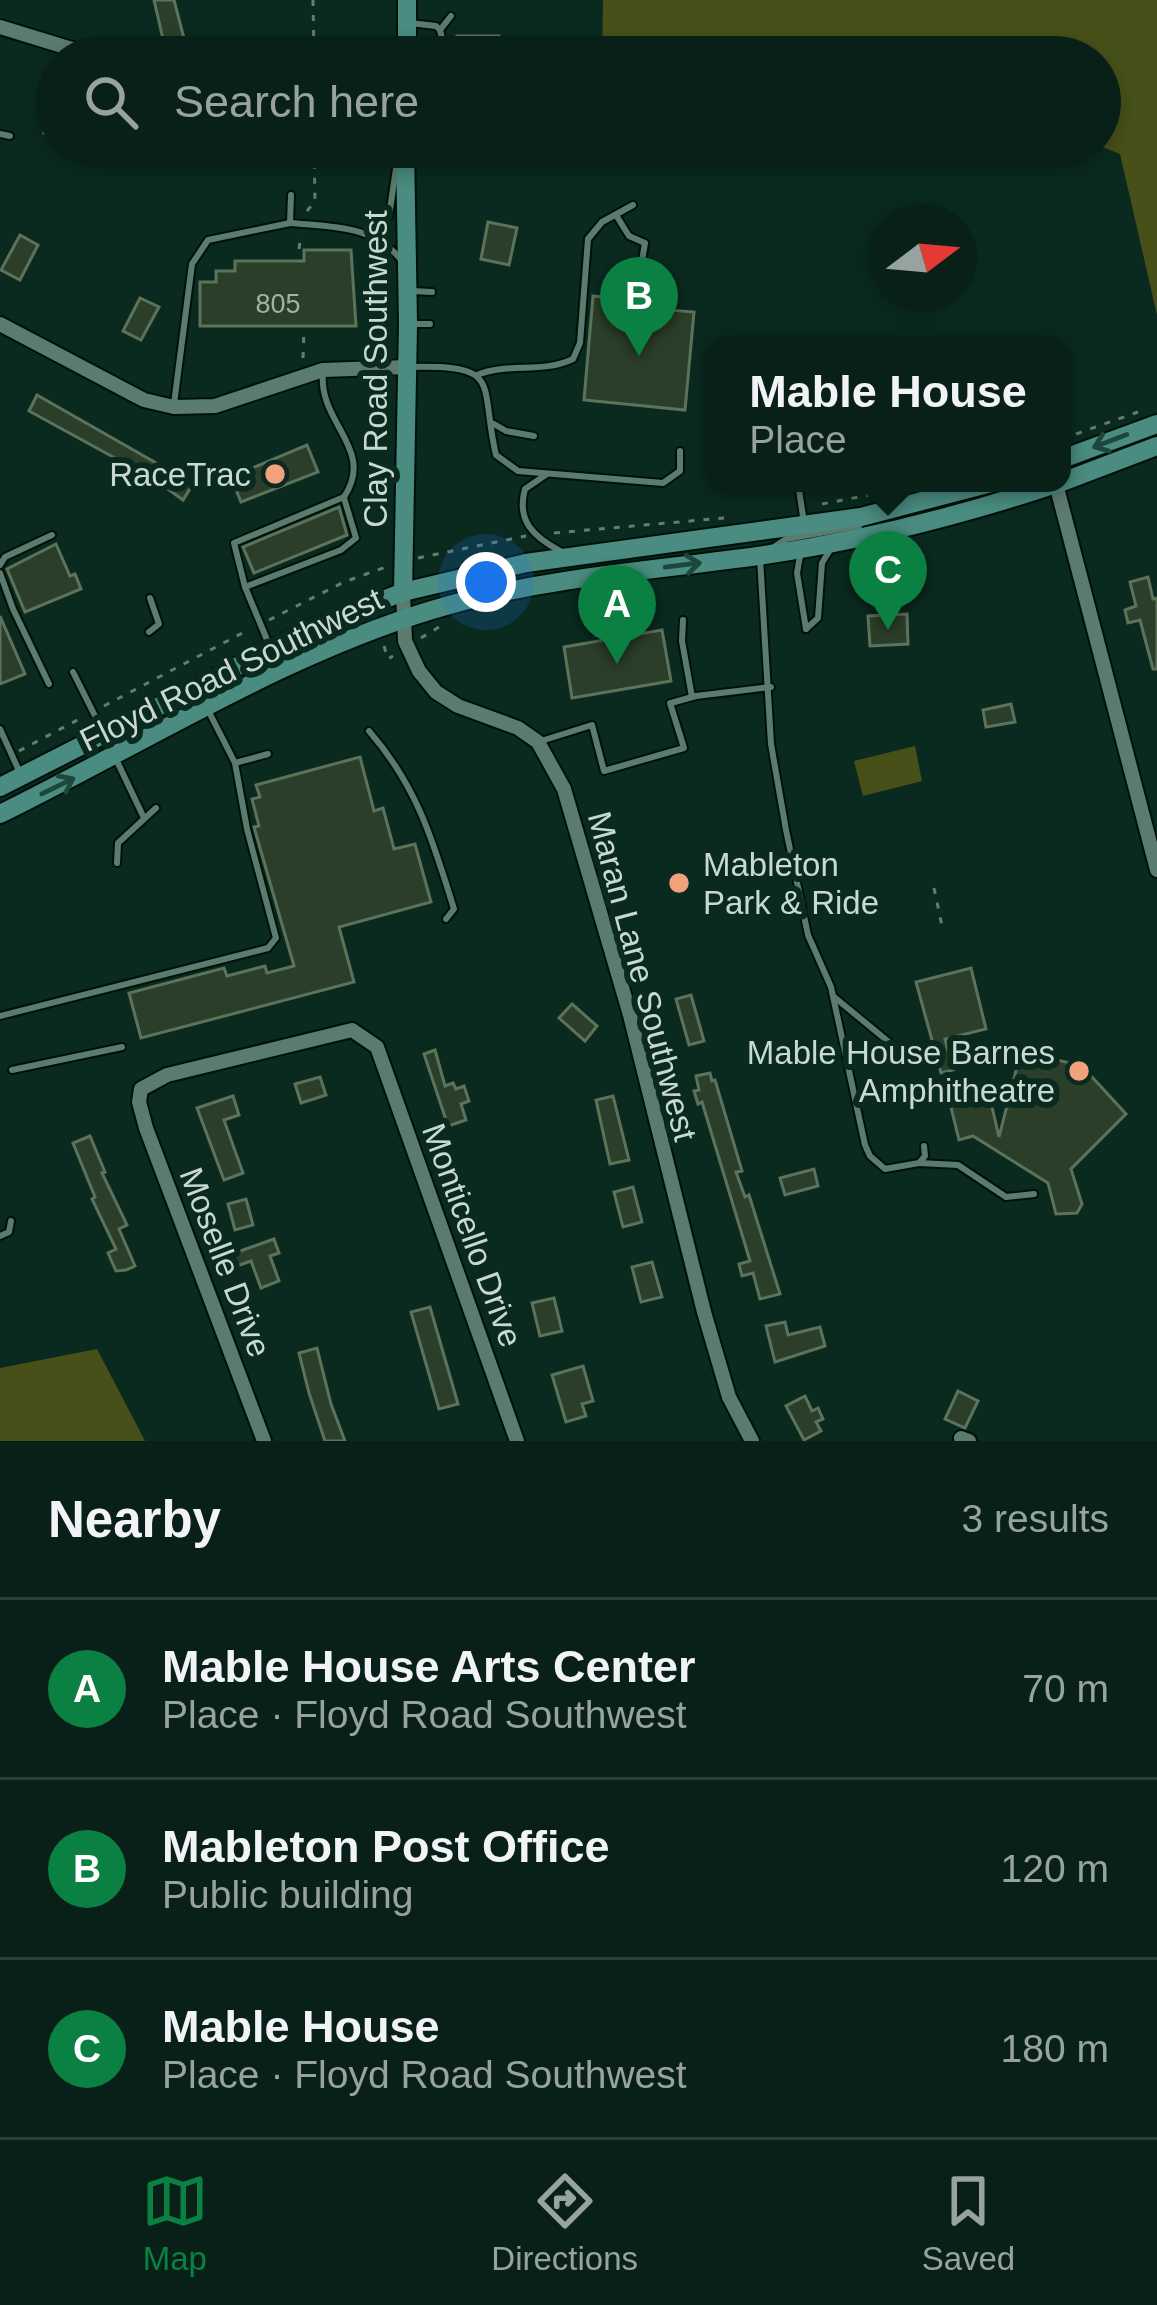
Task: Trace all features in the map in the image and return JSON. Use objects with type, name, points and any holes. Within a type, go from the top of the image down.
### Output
[{"type":"main road","points":[[407,0],[407,36]]},
{"type":"main road","name":"Clay Road Southwest","points":[[403,592],[408,324],[404,168]]},
{"type":"main road","points":[[1071,456],[1157,424]]},
{"type":"main road","name":"Floyd Road Southwest","points":[[1071,478],[1157,446]]},
{"type":"main road","name":"Floyd Road Southwest","points":[[0,787],[271,648],[403,592],[570,556],[805,527],[959,492]]},
{"type":"main road","name":"Floyd Road Southwest","points":[[0,814],[291,666],[404,618],[562,581],[835,543],[934,522],[1030,492]]},
{"type":"street","points":[[0,27],[36,38]]},
{"type":"street","points":[[0,324],[144,400],[174,407],[215,406],[323,370],[407,367]]},
{"type":"street","points":[[1061,492],[1157,870]]},
{"type":"street","points":[[403,592],[410,657],[436,692],[458,706],[518,728],[538,742]]},
{"type":"street","name":"Maran Lane Southwest","points":[[538,742],[564,789],[630,1015],[704,1312],[729,1397],[752,1441]]},
{"type":"street","name":"Monticello Drive","points":[[139,1102],[141,1090],[152,1080],[352,1030],[377,1047],[517,1441]]},
{"type":"street","name":"Moselle Drive","points":[[139,1102],[264,1441]]},
{"type":"lane","points":[[440,30],[451,16]]},
{"type":"lane","points":[[408,23],[436,26],[442,36]]},
{"type":"lane","points":[[0,134],[10,136]]},
{"type":"lane","points":[[369,232],[388,216],[398,168]]},
{"type":"lane","points":[[290,223],[291,195]]},
{"type":"lane","points":[[407,367],[456,367],[477,375],[512,368],[554,368],[573,359],[580,344],[588,239],[602,222],[633,205]]},
{"type":"lane","points":[[616,214],[629,236],[645,243],[640,267],[643,284]]},
{"type":"lane","points":[[174,407],[192,264],[208,240],[290,223],[369,232],[385,241],[407,267]]},
{"type":"lane","points":[[407,291],[432,292]]},
{"type":"lane","points":[[408,324],[430,324]]},
{"type":"lane","points":[[271,648],[245,587],[234,543],[344,497],[353,483],[355,454],[334,422],[321,389],[323,370]]},
{"type":"lane","points":[[477,375],[494,424],[496,454],[518,471],[663,483],[680,471],[680,451]]},
{"type":"lane","points":[[494,424],[534,436]]},
{"type":"lane","points":[[550,473],[525,489],[523,514],[532,533],[570,556]]},
{"type":"lane","points":[[799,492],[805,527]]},
{"type":"lane","points":[[245,587],[341,550],[356,538],[344,497]]},
{"type":"lane","points":[[905,507],[873,523],[786,539],[760,555],[772,744],[786,830],[808,935],[832,995],[870,1156],[885,1169],[919,1163],[958,1165],[1006,1197],[1034,1194]]},
{"type":"lane","points":[[49,684],[0,569],[5,557],[52,535]]},
{"type":"lane","points":[[809,548],[797,559],[806,629],[818,618],[821,562],[835,543]]},
{"type":"lane","points":[[149,632],[159,624],[150,598]]},
{"type":"lane","points":[[683,620],[692,697]]},
{"type":"lane","points":[[73,672],[104,733]]},
{"type":"lane","points":[[538,742],[592,725],[604,771],[683,748],[669,703],[771,687]]},
{"type":"lane","points":[[0,1016],[268,948],[276,938],[236,763],[208,709]]},
{"type":"lane","points":[[0,729],[22,776]]},
{"type":"lane","points":[[369,731],[392,757],[425,816],[454,909],[446,919]]},
{"type":"lane","points":[[236,763],[268,754]]},
{"type":"lane","points":[[115,757],[144,818]]},
{"type":"lane","points":[[117,862],[118,843],[156,808]]},
{"type":"lane","points":[[832,995],[890,1043],[901,1058]]},
{"type":"lane","points":[[12,1070],[122,1047]]},
{"type":"lane","points":[[919,1163],[925,1146]]},
{"type":"lane","points":[[0,1236],[9,1232],[11,1221]]},
{"type":"path","points":[[314,0],[314,36]]},
{"type":"path","points":[[307,211],[315,201],[314,168]]},
{"type":"path","points":[[299,249],[301,232]]},
{"type":"path","points":[[303,358],[304,330]]},
{"type":"path","points":[[1071,436],[1138,412]]},
{"type":"path","points":[[934,887],[942,926]]},
{"type":"green space","points":[[603,0],[1157,0],[1157,315],[1121,158],[1121,36],[602,36]]},
{"type":"green space","points":[[915,746],[922,781],[863,796],[854,761]]},
{"type":"green space","points":[[97,1349],[145,1441],[0,1441],[0,1368]]},
{"type":"building","points":[[154,0],[174,0],[183,36],[162,36]]},
{"type":"building","points":[[488,222],[517,228],[509,265],[481,259]]},
{"type":"building","points":[[20,235],[38,245],[20,280],[1,270]]},
{"type":"building","points":[[304,250],[351,250],[356,326],[200,326],[200,282],[216,282],[216,271],[235,271],[235,261],[304,261]]},
{"type":"building","points":[[593,296],[635,300],[634,307],[694,312],[685,410],[584,400]]},
{"type":"building","points":[[140,298],[159,307],[141,340],[123,331]]},
{"type":"building","points":[[37,395],[193,484],[183,500],[29,411]]},
{"type":"building","name":"RaceTrac","points":[[307,445],[318,472],[241,502],[231,477]]},
{"type":"building","points":[[339,507],[347,535],[254,573],[243,547]]},
{"type":"building","points":[[56,544],[81,589],[25,612],[7,569]]},
{"type":"building","points":[[1148,577],[1153,599],[1157,598],[1157,669],[1153,669],[1140,620],[1128,623],[1125,610],[1136,606],[1130,582]]},
{"type":"building","points":[[907,614],[908,644],[870,646],[868,616]]},
{"type":"building","points":[[0,616],[25,674],[0,684]]},
{"type":"building","points":[[662,630],[671,681],[572,698],[564,647]]},
{"type":"building","points":[[1011,704],[1015,722],[986,727],[983,710]]},
{"type":"building","points":[[360,757],[374,811],[383,808],[394,849],[415,844],[431,902],[339,927],[354,982],[141,1038],[129,993],[224,968],[227,976],[265,966],[267,973],[294,966],[254,827],[259,826],[252,799],[260,797],[256,785]]},
{"type":"building","points":[[971,968],[986,1029],[945,1039],[953,1070],[941,1073],[916,982]]},
{"type":"building","points":[[691,995],[704,1041],[689,1045],[676,999]]},
{"type":"building","points":[[572,1004],[597,1026],[585,1041],[559,1018]]},
{"type":"building","points":[[435,1050],[445,1086],[464,1086],[469,1101],[461,1104],[466,1120],[448,1126],[424,1054]]},
{"type":"building","points":[[1021,1051],[1082,1066],[1126,1114],[1071,1169],[1082,1204],[1077,1213],[1056,1214],[1048,1183],[973,1136],[959,1140],[950,1103],[989,1094],[999,1137]]},
{"type":"building","points":[[710,1073],[742,1171],[736,1172],[745,1197],[749,1195],[780,1294],[760,1299],[753,1273],[742,1276],[739,1264],[750,1261],[702,1102],[698,1104],[694,1091],[699,1090],[696,1076]]},
{"type":"building","points":[[320,1077],[326,1095],[301,1103],[295,1084]]},
{"type":"building","points":[[233,1096],[239,1115],[224,1120],[243,1173],[224,1180],[197,1108]]},
{"type":"building","points":[[613,1096],[629,1160],[610,1164],[596,1100]]},
{"type":"building","points":[[90,1136],[127,1225],[119,1229],[135,1266],[126,1270],[116,1271],[108,1253],[116,1249],[73,1143]]},
{"type":"building","points":[[814,1169],[818,1186],[785,1195],[780,1178]]},
{"type":"building","points":[[633,1187],[642,1222],[623,1227],[614,1192]]},
{"type":"building","points":[[246,1199],[253,1225],[235,1230],[228,1204]]},
{"type":"building","points":[[274,1239],[279,1253],[270,1256],[279,1281],[261,1288],[251,1261],[237,1266],[232,1254]]},
{"type":"building","points":[[652,1262],[662,1297],[641,1302],[632,1267]]},
{"type":"building","points":[[554,1298],[562,1331],[540,1336],[532,1303]]},
{"type":"building","points":[[430,1307],[458,1404],[439,1409],[411,1312]]},
{"type":"building","points":[[785,1322],[788,1335],[820,1327],[825,1346],[775,1362],[766,1326]]},
{"type":"building","points":[[317,1348],[345,1441],[325,1441],[309,1393],[299,1353]]},
{"type":"building","points":[[583,1366],[593,1401],[582,1404],[586,1416],[566,1422],[552,1375]]},
{"type":"building","points":[[958,1391],[978,1401],[965,1428],[945,1419]]},
{"type":"building","points":[[805,1396],[812,1411],[818,1408],[823,1419],[816,1422],[821,1431],[804,1440],[786,1406]]},
{"type":"place","name":"Mableton Post Office","points":[[639,356]]},
{"type":"place","name":"RaceTrac","points":[[275,474]]},
{"type":"place","name":"Mable House","points":[[888,630]]},
{"type":"place","name":"Mable House Arts Center","points":[[617,664]]},
{"type":"place","name":"Mableton Park & Ride","points":[[679,883]]},
{"type":"place","name":"Mable House Barnes Amphitheatre","points":[[1079,1071]]}]
